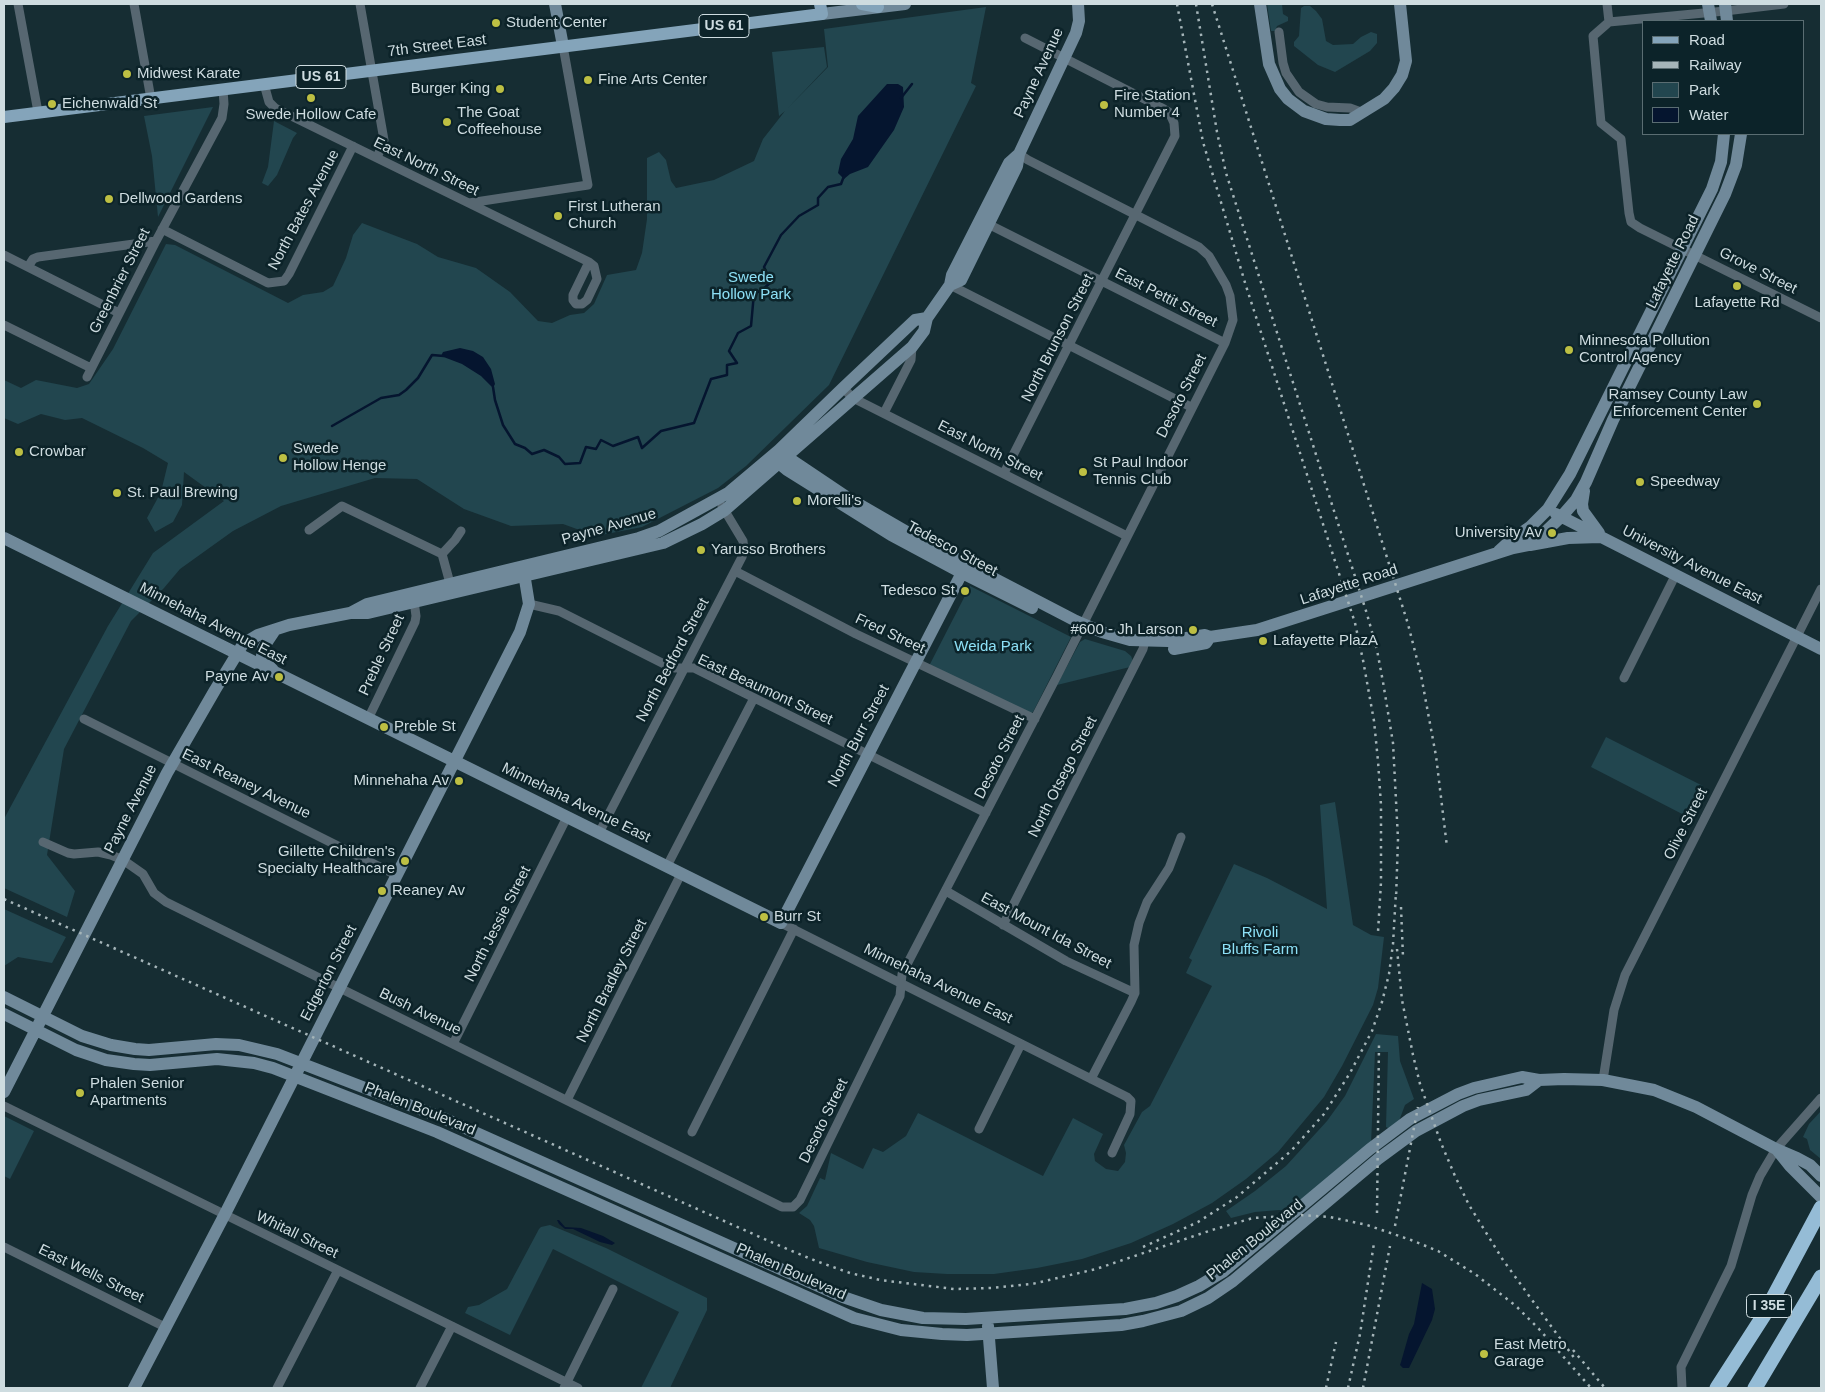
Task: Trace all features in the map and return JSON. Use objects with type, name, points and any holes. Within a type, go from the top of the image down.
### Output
[{"type":"highway","name":"I 35E","points":[[1717,1388],[1764,1315],[1821,1208]]},
{"type":"highway","name":"I 35E","points":[[1755,1388],[1821,1277]]},
{"type":"main road","points":[[862,4],[878,7]]},
{"type":"main road","name":"7th Street East","points":[[4,117],[563,46],[821,9]]},
{"type":"street","points":[[18,4],[38,112]]},
{"type":"street","points":[[134,4],[151,99]]},
{"type":"street","points":[[360,4],[384,140],[377,158]]},
{"type":"street","points":[[469,203],[588,185],[555,4]]},
{"type":"street","name":"7th Street East","points":[[821,9],[878,7],[900,4]]},
{"type":"street","name":"Payne Avenue","points":[[950,285],[961,280],[1017,166],[1019,154],[1076,33],[1079,21],[1078,4]]},
{"type":"street","points":[[1260,4],[1269,64],[1280,89],[1288,99],[1304,111],[1326,120],[1350,120],[1384,99],[1394,88],[1402,75],[1406,61],[1400,4]]},
{"type":"street","points":[[1607,4],[1609,22],[1784,4]]},
{"type":"street","name":"Grove Street","points":[[1609,22],[1593,36],[1601,123],[1621,139],[1631,222],[1821,318]]},
{"type":"street","points":[[1279,32],[1286,74],[1299,92],[1316,104],[1327,107],[1350,108],[1361,112]]},
{"type":"street","name":"North Brunson Street","points":[[1004,473],[1175,136],[1174,123],[1169,112],[1025,38]]},
{"type":"street","name":"East North Street","points":[[264,84],[269,102],[275,108],[589,262]]},
{"type":"street","name":"Greenbrier Street","points":[[87,377],[162,229],[222,118],[224,104],[223,89]]},
{"type":"street","name":"Lafayette Road","points":[[1495,554],[1530,527],[1548,509],[1564,486],[1718,174],[1724,135]]},
{"type":"street","name":"Lafayette Road","points":[[1129,644],[1144,645],[1205,635],[1210,637],[1257,630],[1528,545],[1541,536],[1576,500],[1586,482],[1613,420],[1732,178],[1739,150],[1740,135]]},
{"type":"street","name":"North Bates Avenue","points":[[162,229],[268,283],[284,281],[353,146]]},
{"type":"street","points":[[1019,154],[1135,214]]},
{"type":"street","name":"Payne Avenue","points":[[524,572],[649,536],[718,499],[779,457],[853,398],[912,347],[924,331],[927,318],[950,285],[952,275],[1009,163],[1019,154]]},
{"type":"street","name":"Desoto Street","points":[[793,1207],[800,1200],[900,996],[902,974],[1081,628],[1224,343],[1233,320],[1230,296],[1226,285],[1205,252],[1199,247],[1135,214]]},
{"type":"street","name":"East Pettit Street","points":[[988,224],[1224,343]]},
{"type":"street","points":[[28,267],[33,259],[38,257],[156,241]]},
{"type":"street","points":[[4,255],[119,313]]},
{"type":"street","points":[[950,285],[1191,407]]},
{"type":"street","name":"Payne Avenue","points":[[350,613],[367,604],[663,543],[702,524],[725,510],[779,457],[843,388],[915,320],[927,318]]},
{"type":"street","points":[[4,325],[91,368]]},
{"type":"street","name":"Payne Avenue","points":[[884,413],[911,360],[912,347]]},
{"type":"street","name":"East North Street","points":[[843,388],[853,398],[1126,536]]},
{"type":"street","name":"Tedesco Street","points":[[779,457],[880,516],[964,569],[1101,640],[1129,644]]},
{"type":"street","points":[[1586,482],[1582,504],[1583,511],[1588,521],[1602,537]]},
{"type":"street","name":"North Bedford Street","points":[[599,833],[735,572],[744,550],[740,534],[718,499]]},
{"type":"street","points":[[308,530],[342,506],[442,554],[451,588]]},
{"type":"street","name":"University Avenue East","points":[[1548,509],[1821,649]]},
{"type":"street","points":[[442,554],[461,531]]},
{"type":"street","points":[[1528,545],[1568,538],[1602,537]]},
{"type":"street","name":"Minnehaha Avenue East","points":[[4,538],[794,929],[1122,1094],[1131,1101],[1130,1114],[1112,1152]]},
{"type":"street","name":"North Burr Street","points":[[781,923],[964,569]]},
{"type":"street","name":"Edgerton Street","points":[[134,1388],[360,949],[520,632],[529,604],[524,572]]},
{"type":"street","name":"Fred Street","points":[[735,572],[817,614],[1034,719]]},
{"type":"street","points":[[1624,678],[1676,574]]},
{"type":"street","name":"Payne Avenue","points":[[4,1092],[173,763],[243,644],[253,638],[289,625],[350,613],[368,613],[414,601],[451,588]]},
{"type":"street","name":"Olive Street","points":[[1602,1080],[1614,1010],[1625,975],[1821,590]]},
{"type":"street","name":"Preble Street","points":[[368,719],[415,622],[414,601]]},
{"type":"street","name":"East Beaumont Street","points":[[529,604],[559,611],[672,668],[694,668],[986,813]]},
{"type":"street","points":[[275,630],[263,648],[262,656],[278,675]]},
{"type":"street","name":"North Otsego Street","points":[[1003,925],[1144,645]]},
{"type":"street","points":[[667,866],[754,698]]},
{"type":"street","name":"East Reaney Avenue","points":[[84,719],[396,875]]},
{"type":"street","name":"North Jessie Street","points":[[453,1044],[568,817]]},
{"type":"street","points":[[1091,1079],[1132,1002],[1135,993],[1133,957],[1139,922],[1147,902],[1170,868],[1181,837]]},
{"type":"street","name":"Bush Avenue","points":[[43,842],[68,853],[98,852],[111,854],[143,874],[154,893],[166,902],[782,1207],[793,1207]]},
{"type":"street","name":"North Bradley Street","points":[[567,1100],[681,874]]},
{"type":"street","name":"East Mount Ida Street","points":[[946,892],[1079,968],[1135,993]]},
{"type":"street","points":[[692,1132],[794,929]]},
{"type":"street","name":"Phalen Boulevard","points":[[4,997],[82,1036],[124,1048],[157,1049],[216,1044],[239,1045],[277,1054],[442,1118],[851,1300],[881,1310],[923,1318],[987,1318],[1125,1309],[1156,1303],[1177,1296],[1224,1271],[1370,1149],[1410,1119],[1458,1094],[1474,1088],[1526,1090],[1539,1080],[1564,1078],[1602,1080],[1639,1086],[1696,1107],[1810,1165],[1821,1176]]},
{"type":"street","name":"Phalen Boulevard","points":[[4,1014],[86,1054],[120,1063],[150,1065],[217,1059],[245,1062],[272,1068],[437,1132],[854,1318],[876,1325],[922,1332],[967,1335],[1121,1325],[1181,1311],[1208,1298],[1233,1281],[1378,1159],[1416,1131],[1463,1106],[1479,1100],[1494,1090]]},
{"type":"street","points":[[979,1129],[1021,1044]]},
{"type":"street","points":[[1682,1388],[1681,1367],[1731,1266],[1752,1195],[1760,1176],[1776,1149],[1821,1098]]},
{"type":"street","name":"Whitall Street","points":[[4,1106],[452,1326],[565,1385],[578,1388]]},
{"type":"street","points":[[1776,1149],[1821,1197]]},
{"type":"street","name":"East Wells Street","points":[[4,1246],[165,1327]]},
{"type":"street","points":[[277,1388],[338,1270]]},
{"type":"street","points":[[565,1385],[613,1289]]},
{"type":"street","points":[[987,1318],[993,1388]]},
{"type":"street","points":[[420,1388],[452,1326]]},
{"type":"green space","points":[[1267,4],[1282,4],[1283,14],[1288,17],[1288,21],[1277,26],[1275,31],[1271,31]]},
{"type":"green space","points":[[1310,6],[1322,19],[1326,41],[1333,45],[1353,44],[1371,32],[1377,34],[1377,43],[1370,51],[1335,72],[1318,65],[1294,46],[1294,42],[1299,36],[1301,8]]},
{"type":"green space","name":"Swede Hollow Park","points":[[986,7],[971,83],[976,86],[829,385],[746,466],[718,488],[642,527],[596,536],[563,524],[511,526],[464,509],[417,479],[375,478],[281,506],[233,531],[180,569],[131,621],[64,749],[47,855],[75,891],[67,917],[4,888],[4,819],[108,626],[153,553],[224,501],[184,472],[182,505],[173,522],[155,532],[147,518],[161,492],[168,463],[143,448],[82,418],[65,420],[41,414],[18,424],[4,418],[4,380],[21,388],[36,380],[77,388],[89,384],[113,349],[166,244],[175,245],[288,303],[303,295],[323,292],[333,286],[346,258],[353,235],[362,223],[417,244],[438,257],[476,268],[510,292],[538,321],[552,323],[570,315],[584,313],[594,304],[607,275],[636,270],[642,253],[647,219],[647,158],[659,152],[666,160],[671,181],[676,188],[714,180],[754,161],[763,139],[785,111],[779,116],[772,52],[824,47],[827,67],[787,109],[828,67],[824,29]]},
{"type":"green space","points":[[213,107],[158,217],[152,156],[144,116]]},
{"type":"green space","points":[[274,121],[297,133],[277,175],[268,186],[262,183],[268,167]]},
{"type":"green space","name":"Weida Park","points":[[970,586],[1071,637],[1033,712],[1030,714],[929,666]]},
{"type":"green space","points":[[1085,639],[1125,651],[1131,656],[1133,661],[1130,667],[1057,685],[1080,642]]},
{"type":"green space","points":[[1606,737],[1703,786],[1688,817],[1591,767]]},
{"type":"green space","name":"Rivoli Bluffs Farm","points":[[1335,802],[1353,925],[1371,935],[1384,937],[1378,988],[1373,1005],[1324,1097],[1278,1152],[1246,1179],[1212,1203],[1173,1224],[1131,1243],[1082,1259],[994,1274],[947,1274],[914,1272],[867,1262],[819,1248],[814,1226],[810,1220],[799,1213],[807,1206],[820,1178],[825,1180],[831,1153],[863,1169],[873,1148],[883,1152],[906,1136],[918,1113],[1043,1176],[1073,1118],[1103,1134],[1094,1154],[1095,1161],[1106,1169],[1118,1171],[1125,1162],[1126,1153],[1124,1145],[1142,1112],[1150,1106],[1212,986],[1186,973],[1192,960],[1189,958],[1234,864],[1267,878],[1327,909],[1320,805]]},
{"type":"green space","points":[[4,909],[66,937],[52,963],[18,957],[4,966]]},
{"type":"green space","points":[[1376,1034],[1398,1036],[1400,1061],[1414,1099],[1405,1105],[1399,1121],[1390,1129],[1386,1127],[1388,1052],[1375,1052],[1371,1144],[1289,1211],[1255,1212],[1231,1218],[1226,1211],[1286,1166],[1327,1121],[1345,1096]]},
{"type":"green space","points":[[1821,1111],[1821,1159],[1810,1150],[1807,1139],[1803,1137],[1809,1124]]},
{"type":"green space","points":[[4,1116],[34,1131],[10,1179],[4,1176]]},
{"type":"green space","points":[[550,1225],[606,1248],[707,1298],[707,1310],[670,1388],[641,1388],[679,1312],[553,1249],[510,1335],[465,1313],[468,1307],[479,1305],[507,1289],[539,1229]]},
{"type":"water","points":[[887,84],[898,84],[903,87],[904,107],[894,130],[868,167],[850,174],[844,179],[838,173],[841,159],[853,139],[858,116]]},
{"type":"water","points":[[460,348],[473,351],[483,357],[491,369],[495,384],[493,388],[481,376],[462,364],[441,356],[443,352]]},
{"type":"water","points":[[557,1220],[565,1227],[581,1228],[603,1236],[615,1243],[612,1245],[600,1242],[573,1229],[565,1229]]},
{"type":"water","points":[[1422,1283],[1432,1289],[1435,1309],[1432,1320],[1409,1368],[1403,1368],[1400,1365],[1409,1334],[1414,1324]]},
{"type":"waterway","points":[[901,98],[912,84]]},
{"type":"waterway","points":[[493,387],[503,425],[515,444],[525,448],[532,454],[544,450],[559,457],[565,464],[580,463],[586,447],[596,449],[601,440],[613,446],[638,437],[642,448],[661,431],[694,423],[711,379],[727,375],[727,365],[737,363],[729,351],[738,333],[751,326],[754,293],[761,291],[771,282],[764,267],[781,235],[799,216],[818,205],[818,198],[828,187],[841,184],[844,176]]},
{"type":"waterway","points":[[332,426],[381,398],[399,395],[418,378],[432,355],[444,356]]},
{"type":"railway","points":[[1177,4],[1203,142],[1246,286],[1355,623],[1374,721],[1378,761],[1381,805],[1381,882],[1378,932]]},
{"type":"railway","points":[[1196,4],[1217,132],[1226,173],[1377,650],[1393,743],[1398,839],[1396,899]]},
{"type":"railway","points":[[1212,4],[1408,624],[1421,675],[1436,756],[1447,847]]},
{"type":"railway","points":[[1143,1247],[1198,1222],[1237,1197],[1291,1151],[1324,1114],[1350,1073],[1372,1031],[1382,1002],[1389,974],[1393,944],[1396,892]]},
{"type":"railway","points":[[4,899],[780,1246],[850,1273],[880,1280],[954,1289],[1032,1284],[1096,1269],[1253,1218],[1301,1215],[1330,1217],[1367,1225],[1411,1240],[1438,1251],[1475,1274],[1516,1306],[1591,1388]]},
{"type":"railway","points":[[1401,907],[1403,957]]},
{"type":"railway","points":[[1397,949],[1402,1000],[1420,1084],[1455,1176],[1469,1205],[1503,1260],[1575,1359]]},
{"type":"railway","points":[[1377,1213],[1379,1044]]},
{"type":"railway","points":[[1395,1226],[1418,1107]]},
{"type":"railway","points":[[1348,1388],[1360,1334],[1374,1243]]},
{"type":"railway","points":[[1363,1388],[1390,1246]]},
{"type":"railway","points":[[1326,1388],[1336,1342]]},
{"type":"railway","points":[[1573,1350],[1605,1388]]},
{"type":"place","name":"Student Center","points":[[496,23]]},
{"type":"place","name":"Midwest Karate","points":[[127,74]]},
{"type":"place","name":"Fine Arts Center","points":[[588,80]]},
{"type":"place","name":"Burger King","points":[[500,89]]},
{"type":"place","name":"Swede Hollow Cafe","points":[[311,98]]},
{"type":"place","name":"Eichenwald St","points":[[52,104]]},
{"type":"place","name":"Fire Station Number 4","points":[[1104,105]]},
{"type":"place","name":"The Goat Coffeehouse","points":[[447,122]]},
{"type":"place","name":"Dellwood Gardens","points":[[109,199]]},
{"type":"place","name":"First Lutheran Church","points":[[558,216]]},
{"type":"place","name":"Lafayette Rd","points":[[1737,286]]},
{"type":"place","name":"Minnesota Pollution Control Agency","points":[[1569,350]]},
{"type":"place","name":"Ramsey County Law Enforcement Center","points":[[1757,404]]},
{"type":"place","name":"Crowbar","points":[[19,452]]},
{"type":"place","name":"Swede Hollow Henge","points":[[283,458]]},
{"type":"place","name":"St Paul Indoor Tennis Club","points":[[1083,472]]},
{"type":"place","name":"Speedway","points":[[1640,482]]},
{"type":"place","name":"St. Paul Brewing","points":[[117,493]]},
{"type":"place","name":"Morelli's","points":[[797,501]]},
{"type":"place","name":"University Av","points":[[1552,533]]},
{"type":"place","name":"Yarusso Brothers","points":[[701,550]]},
{"type":"place","name":"Tedesco St","points":[[965,591]]},
{"type":"place","name":"#600 - Jh Larson","points":[[1193,630]]},
{"type":"place","name":"Lafayette PlazA","points":[[1263,641]]},
{"type":"place","name":"Payne Av","points":[[279,677]]},
{"type":"place","name":"Preble St","points":[[384,727]]},
{"type":"place","name":"Minnehaha Av","points":[[459,781]]},
{"type":"place","name":"Gillette Children's Specialty Healthcare","points":[[405,861]]},
{"type":"place","name":"Reaney Av","points":[[382,891]]},
{"type":"place","name":"Burr St","points":[[764,917]]},
{"type":"place","name":"Phalen Senior Apartments","points":[[80,1093]]},
{"type":"place","name":"East Metro Garage","points":[[1484,1354]]}]
